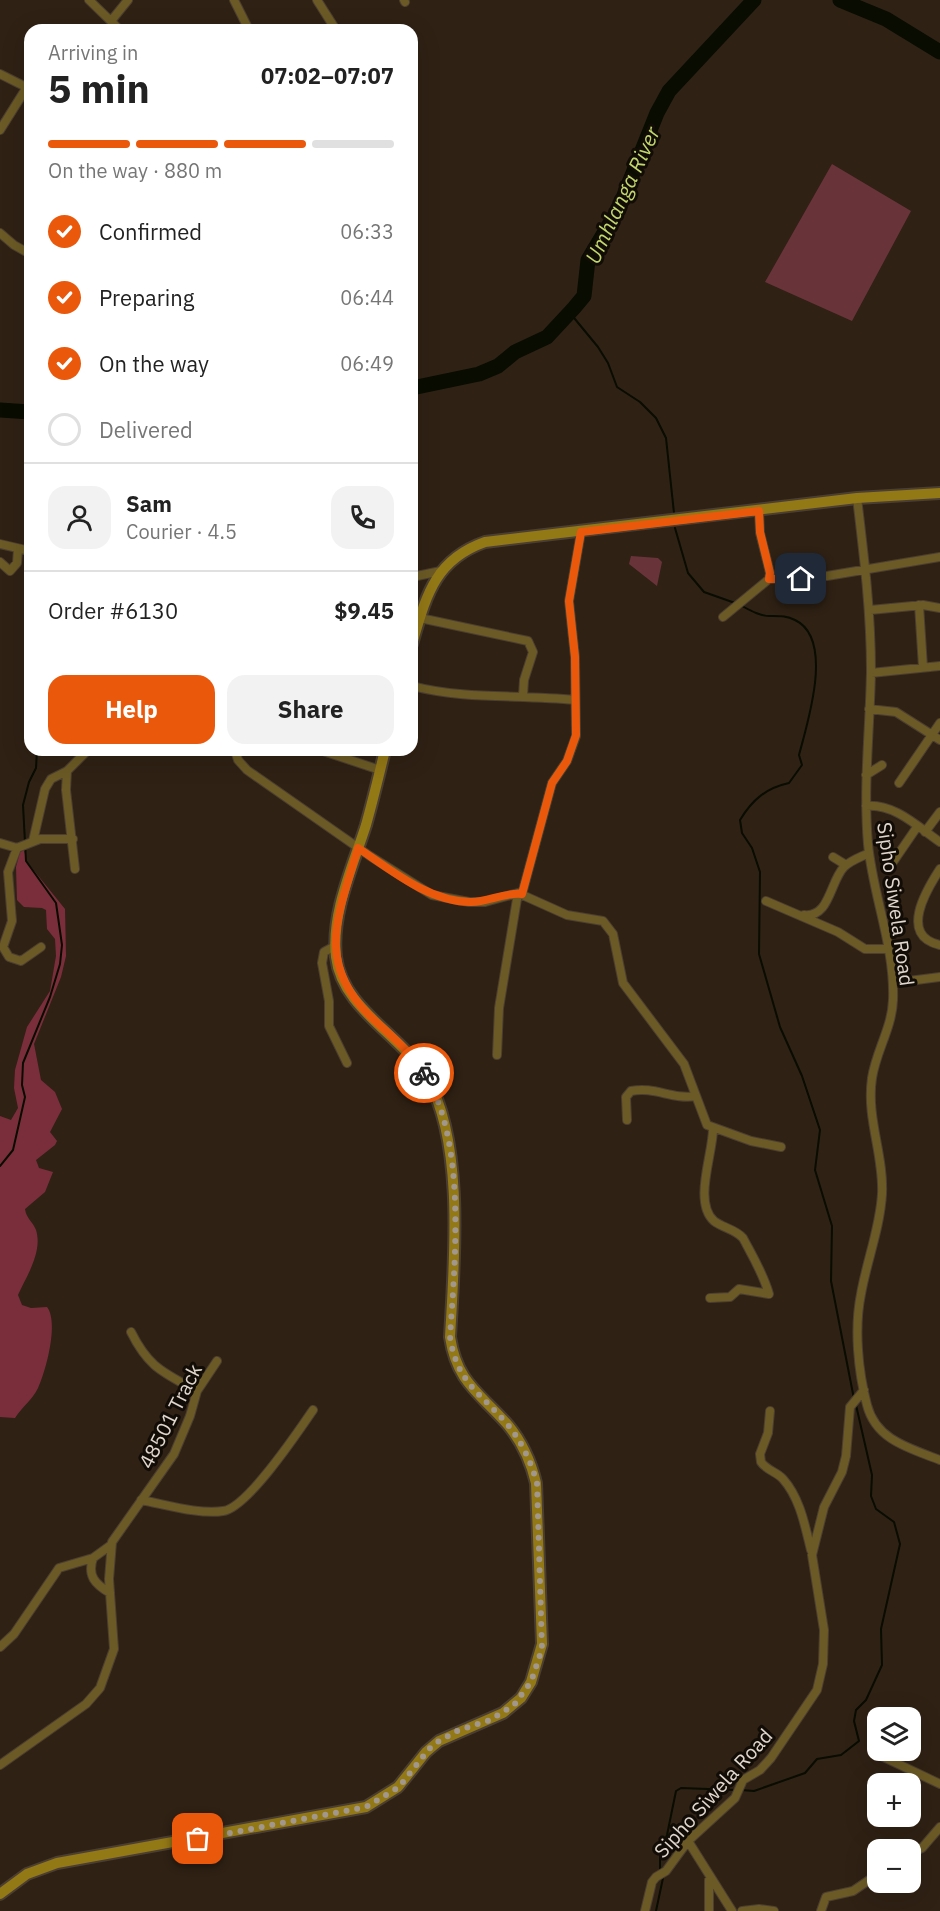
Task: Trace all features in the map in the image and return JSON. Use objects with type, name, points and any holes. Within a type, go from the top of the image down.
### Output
[{"type":"street","points":[[89,0],[114,24]]},
{"type":"street","points":[[111,21],[128,0]]},
{"type":"street","points":[[234,0],[246,24]]},
{"type":"street","points":[[317,0],[332,24]]},
{"type":"street","points":[[0,74],[24,86]]},
{"type":"street","points":[[0,130],[24,95]]},
{"type":"street","points":[[0,233],[24,251]]},
{"type":"street","points":[[418,624],[428,592],[441,571],[461,552],[485,542],[857,498],[940,493]]},
{"type":"street","name":"Sipho Siwela Road","points":[[645,1911],[652,1882],[666,1871],[688,1841],[735,1798],[743,1780],[760,1770],[771,1758],[820,1682],[824,1630],[812,1555],[824,1507],[842,1472],[846,1456],[850,1407],[862,1393],[857,1318],[860,1294],[879,1219],[883,1165],[872,1110],[872,1078],[890,1026],[893,983],[869,853],[866,775],[871,673],[870,610],[857,498]]},
{"type":"street","points":[[759,511],[760,532],[770,573],[769,579]]},
{"type":"street","points":[[496,1055],[499,1008],[520,893],[552,783],[573,748],[576,735],[575,657],[569,601],[581,532]]},
{"type":"street","points":[[0,544],[24,550]]},
{"type":"street","points":[[0,562],[10,571],[17,563],[18,549]]},
{"type":"street","points":[[723,617],[769,579],[801,579],[940,557]]},
{"type":"street","points":[[418,576],[441,571]]},
{"type":"street","points":[[919,605],[923,667]]},
{"type":"street","points":[[870,610],[919,605],[940,608]]},
{"type":"street","points":[[420,618],[528,642],[533,652],[524,680],[523,696]]},
{"type":"street","points":[[871,673],[940,666]]},
{"type":"street","points":[[418,687],[454,695],[523,696],[575,700]]},
{"type":"street","points":[[868,708],[904,715],[940,740]]},
{"type":"street","points":[[899,783],[940,723]]},
{"type":"street","points":[[33,841],[45,789],[51,779],[67,771],[82,756]]},
{"type":"street","points":[[237,756],[247,770],[358,848],[432,895],[447,899],[485,902],[520,893],[567,915],[595,918],[609,927],[615,940],[623,983],[679,1054],[702,1117],[713,1129],[768,1146],[781,1147]]},
{"type":"street","points":[[343,756],[380,770]]},
{"type":"street","points":[[0,1894],[27,1874],[57,1863],[366,1807],[399,1787],[429,1749],[439,1741],[457,1731],[490,1720],[509,1709],[525,1692],[538,1667],[542,1649],[542,1616],[537,1483],[531,1463],[508,1425],[470,1387],[456,1364],[450,1337],[456,1218],[446,1128],[440,1107],[428,1079],[409,1053],[370,1016],[348,990],[338,967],[335,926],[384,756]]},
{"type":"street","points":[[866,775],[882,765]]},
{"type":"street","points":[[67,771],[66,790],[75,869]]},
{"type":"street","points":[[866,806],[883,805],[940,842]]},
{"type":"street","points":[[925,832],[940,812]]},
{"type":"street","points":[[893,862],[917,827]]},
{"type":"street","points":[[41,947],[21,961],[9,957],[3,947],[12,921],[8,872],[19,848],[33,841],[47,838],[73,838]]},
{"type":"street","points":[[0,843],[19,848]]},
{"type":"street","points":[[800,914],[812,916],[820,910],[846,865],[869,853]]},
{"type":"street","points":[[833,857],[846,865]]},
{"type":"street","points":[[940,869],[920,903],[921,931],[930,941],[940,945]]},
{"type":"street","points":[[766,901],[838,932],[865,949],[888,950]]},
{"type":"street","points":[[335,946],[324,952],[322,963],[329,1001],[330,1026],[347,1063]]},
{"type":"street","points":[[893,983],[940,977]]},
{"type":"street","points":[[627,1120],[626,1097],[631,1091],[649,1089],[683,1098],[696,1096]]},
{"type":"street","points":[[711,1298],[730,1297],[739,1289],[769,1294],[761,1268],[747,1250],[743,1238],[715,1222],[707,1210],[704,1178],[712,1153],[713,1129]]},
{"type":"street","points":[[131,1332],[140,1351],[153,1366],[197,1391]]},
{"type":"street","name":"48501 Track","points":[[111,1545],[119,1529],[174,1454],[190,1416],[197,1391],[217,1361]]},
{"type":"street","points":[[862,1393],[870,1414],[882,1434],[940,1460]]},
{"type":"street","points":[[141,1500],[214,1512],[229,1510],[267,1474],[313,1410]]},
{"type":"street","points":[[770,1411],[768,1433],[760,1454],[761,1462],[782,1478],[794,1497],[804,1521],[812,1555]]},
{"type":"street","points":[[0,1647],[14,1634],[59,1568],[93,1557],[111,1545]]},
{"type":"street","points":[[0,1765],[86,1704],[100,1688],[114,1649],[110,1593],[111,1545]]},
{"type":"street","points":[[93,1557],[90,1571],[92,1578],[110,1593]]},
{"type":"street","points":[[892,1761],[940,1784]]},
{"type":"street","points":[[921,1848],[940,1827]]},
{"type":"street","points":[[688,1841],[709,1878],[732,1911]]},
{"type":"street","points":[[709,1878],[709,1911]]},
{"type":"street","points":[[820,1911],[826,1897],[853,1891],[867,1881]]},
{"type":"street","points":[[742,1911],[759,1909],[774,1911]]},
{"type":"shaded area","points":[[832,164],[911,211],[852,321],[765,282]]},
{"type":"shaded area","points":[[631,556],[658,558],[662,562],[657,586],[629,564]]},
{"type":"shaded area","points":[[24,850],[27,862],[65,909],[66,956],[61,977],[34,1044],[41,1080],[55,1092],[62,1109],[50,1132],[57,1141],[55,1145],[36,1160],[39,1168],[53,1172],[45,1192],[25,1209],[38,1238],[33,1264],[18,1295],[22,1305],[31,1308],[47,1307],[52,1324],[52,1335],[48,1359],[38,1388],[15,1418],[0,1417],[0,1116],[11,1120],[18,1108],[14,1088],[15,1070],[27,1027],[50,991],[56,956],[55,939],[47,929],[46,910],[24,907],[17,900],[16,867],[20,852]]},
{"type":"waterway","name":"Umhlanga River","points":[[418,387],[479,374],[498,366],[515,352],[547,337],[574,308],[584,296],[588,260],[619,208],[657,113],[669,91],[754,0]]},
{"type":"waterway","name":"Umhlanga River","points":[[840,0],[886,19],[940,52]]},
{"type":"waterway","points":[[570,313],[598,347],[608,363],[617,387],[640,402],[656,418],[666,438],[674,513]]},
{"type":"waterway","name":"Umhlanga River","points":[[0,410],[24,412]]},
{"type":"waterway","points":[[675,528],[688,573],[704,592],[735,603]]},
{"type":"waterway","points":[[742,606],[761,615],[795,620],[807,630],[814,645],[815,683],[799,755],[802,765],[789,783],[773,788],[760,796],[749,806],[740,820],[742,833],[752,848],[760,872],[759,954],[780,1027],[802,1076],[820,1130],[815,1170],[832,1226],[831,1281],[854,1399]]},
{"type":"waterway","points":[[0,1166],[13,1150],[25,1097],[22,1085],[23,1063],[50,997],[60,964],[62,945],[56,903],[26,861],[23,805],[29,782],[36,768],[37,756]]},
{"type":"waterway","points":[[741,1790],[754,1791],[805,1773],[817,1759],[841,1755],[859,1741],[854,1721],[856,1710],[866,1700],[882,1665],[881,1629],[900,1544],[894,1522],[876,1509],[871,1496],[872,1475],[856,1405]]},
{"type":"waterway","points":[[656,1911],[663,1878],[660,1871],[660,1853],[667,1835],[676,1791],[681,1788],[735,1790]]},
{"type":"way so far","points":[[198,1839],[366,1807],[383,1799],[402,1784],[422,1757],[439,1741],[457,1731],[484,1723],[514,1705],[529,1687],[538,1667],[542,1649],[542,1616],[537,1483],[531,1463],[508,1425],[470,1387],[456,1364],[450,1337],[456,1244],[451,1170],[446,1128],[434,1090],[424,1073]]},
{"type":"route","points":[[424,1073],[409,1053],[354,998],[343,981],[336,957],[335,926],[358,848],[432,895],[469,902],[485,902],[518,893],[522,894],[548,806],[552,783],[567,761],[576,735],[575,657],[569,601],[581,532],[759,511],[760,532],[769,566],[769,579],[801,579]]}]
